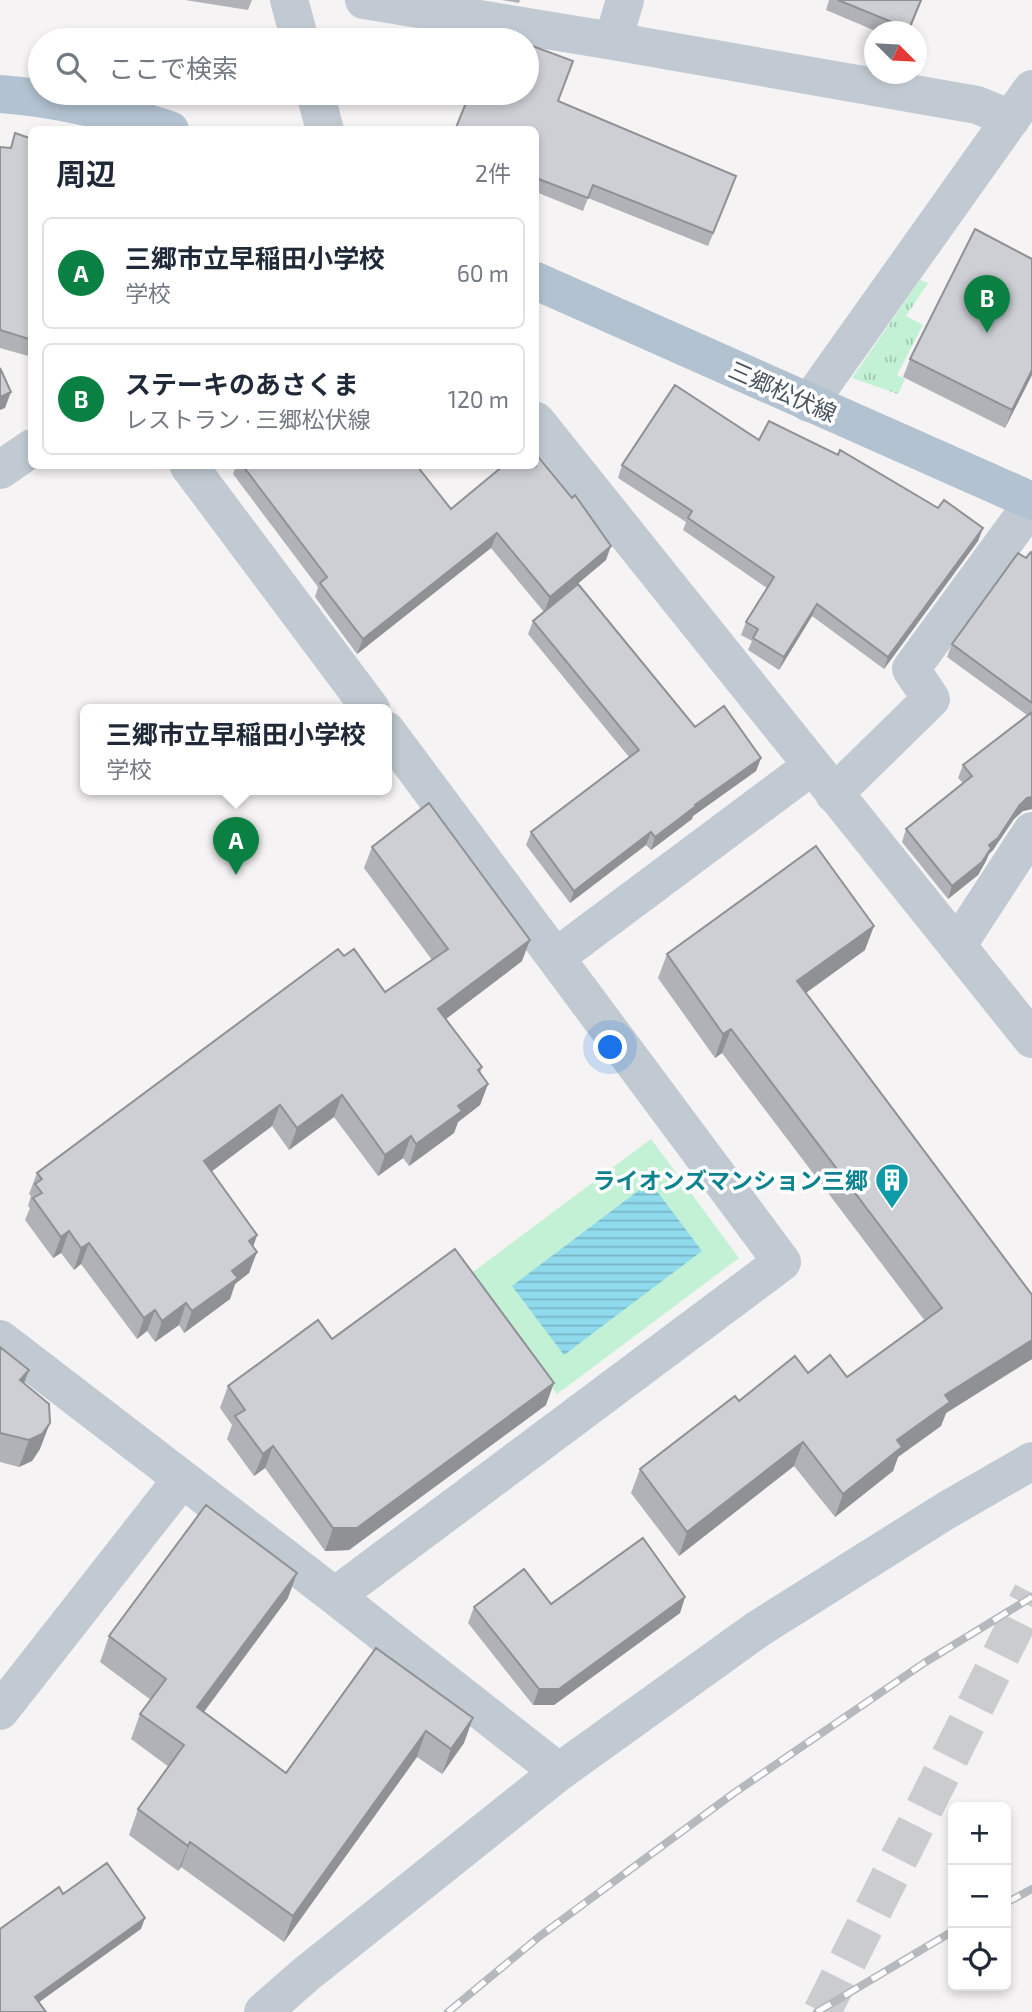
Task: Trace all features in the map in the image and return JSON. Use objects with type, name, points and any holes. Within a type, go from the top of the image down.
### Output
[{"type":"main road","points":[[0,94],[28,96]]},
{"type":"main road","points":[[77,105],[125,115],[158,126]]},
{"type":"main road","name":"三郷松伏線","points":[[539,282],[1032,502]]},
{"type":"street","points":[[289,0],[297,28]]},
{"type":"street","points":[[364,0],[534,28]]},
{"type":"street","points":[[613,41],[625,0]]},
{"type":"street","points":[[539,29],[977,105],[1023,110],[809,403]]},
{"type":"street","points":[[318,105],[323,126]]},
{"type":"street","points":[[539,425],[1032,1039]]},
{"type":"street","points":[[0,470],[28,451]]},
{"type":"street","points":[[191,469],[367,704]]},
{"type":"street","points":[[556,957],[823,780],[931,699],[911,669],[1032,502]]},
{"type":"street","points":[[335,1596],[782,1262],[392,737]]},
{"type":"street","points":[[957,946],[1032,831]]},
{"type":"street","points":[[0,1339],[559,1772]]},
{"type":"street","points":[[263,2012],[305,1975],[559,1772],[758,1629],[947,1510],[1032,1461]]},
{"type":"street","points":[[0,1711],[182,1479]]},
{"type":"green space","points":[[920,280],[928,283],[906,316],[923,325],[897,375],[905,379],[898,394],[852,378]]},
{"type":"green space","points":[[651,1139],[739,1258],[557,1394],[469,1275]]},
{"type":"water","points":[[650,1182],[702,1251],[564,1355],[512,1286]]},
{"type":"building","points":[[838,0],[921,0],[912,21],[889,21]]},
{"type":"building","points":[[539,48],[573,61],[558,101],[736,176],[713,233],[593,185],[588,198],[539,179],[539,126],[457,126],[465,105],[539,105]]},
{"type":"building","points":[[15,133],[28,138],[28,339],[0,330],[0,147],[11,148]]},
{"type":"building","points":[[975,229],[1032,259],[1032,370],[1012,410],[910,359]]},
{"type":"building","points":[[0,368],[11,392],[0,397]]},
{"type":"building","points":[[675,385],[759,440],[769,421],[838,455],[840,450],[938,508],[944,500],[983,528],[888,657],[817,604],[784,657],[753,638],[758,629],[746,622],[774,577],[688,518],[692,511],[622,465]]},
{"type":"building","points":[[539,458],[572,498],[575,495],[611,546],[550,597],[497,533],[363,639],[320,583],[327,577],[245,469],[419,469],[451,509],[499,469],[539,469]]},
{"type":"building","points":[[1031,552],[1032,703],[952,644],[1018,553],[1026,558]]},
{"type":"building","points":[[578,584],[695,727],[724,706],[761,758],[655,837],[651,832],[574,891],[531,832],[639,750],[533,621]]},
{"type":"building","points":[[1032,712],[1032,797],[1019,806],[998,838],[989,845],[991,848],[982,862],[952,886],[906,829],[972,776],[963,765]]},
{"type":"building","points":[[429,803],[530,940],[438,1009],[482,1067],[478,1070],[488,1084],[458,1106],[462,1111],[416,1144],[411,1136],[385,1155],[342,1095],[297,1128],[280,1105],[204,1161],[257,1235],[249,1241],[257,1252],[232,1271],[238,1278],[192,1311],[186,1303],[162,1321],[155,1310],[144,1318],[89,1243],[81,1248],[69,1231],[61,1237],[33,1198],[42,1193],[35,1184],[42,1179],[37,1173],[338,949],[344,956],[354,949],[385,992],[448,949],[372,847]]},
{"type":"building","points":[[816,846],[874,926],[797,981],[1032,1295],[1032,1340],[945,1395],[950,1402],[897,1440],[902,1447],[843,1494],[803,1442],[687,1532],[640,1469],[735,1396],[739,1401],[795,1356],[808,1373],[830,1355],[847,1377],[942,1308],[731,1029],[723,1034],[667,954]]},
{"type":"building","points":[[455,1249],[554,1383],[357,1528],[333,1528],[273,1446],[263,1454],[235,1416],[245,1410],[228,1386],[318,1320],[332,1339]]},
{"type":"building","points":[[0,1347],[29,1370],[20,1380],[49,1404],[50,1423],[42,1434],[29,1440],[0,1433]]},
{"type":"building","points":[[206,1505],[297,1573],[197,1707],[286,1773],[376,1648],[473,1718],[451,1749],[426,1731],[293,1916],[190,1842],[188,1846],[138,1809],[184,1745],[140,1714],[166,1679],[109,1636]]},
{"type":"building","points":[[643,1538],[685,1597],[559,1689],[539,1689],[474,1607],[524,1569],[551,1604]]},
{"type":"building","points":[[107,1863],[145,1918],[35,1997],[46,2012],[0,2012],[0,1929],[59,1887],[63,1894]]},
{"type":"tunnel","points":[[822,2012],[1032,1593]]},
{"type":"railway","points":[[448,2012],[540,1936],[734,1793],[924,1663],[1032,1597]]},
{"type":"railway","points":[[1011,1900],[1032,1889]]},
{"type":"railway","points":[[817,2012],[948,1934]]},
{"type":"place","name":"ステーキのあさくま","points":[[987,333]]},
{"type":"place","name":"三郷市立早稲田小学校","points":[[236,875]]},
{"type":"place","name":"ライオンズマンション三郷","points":[[892,1210]]}]
